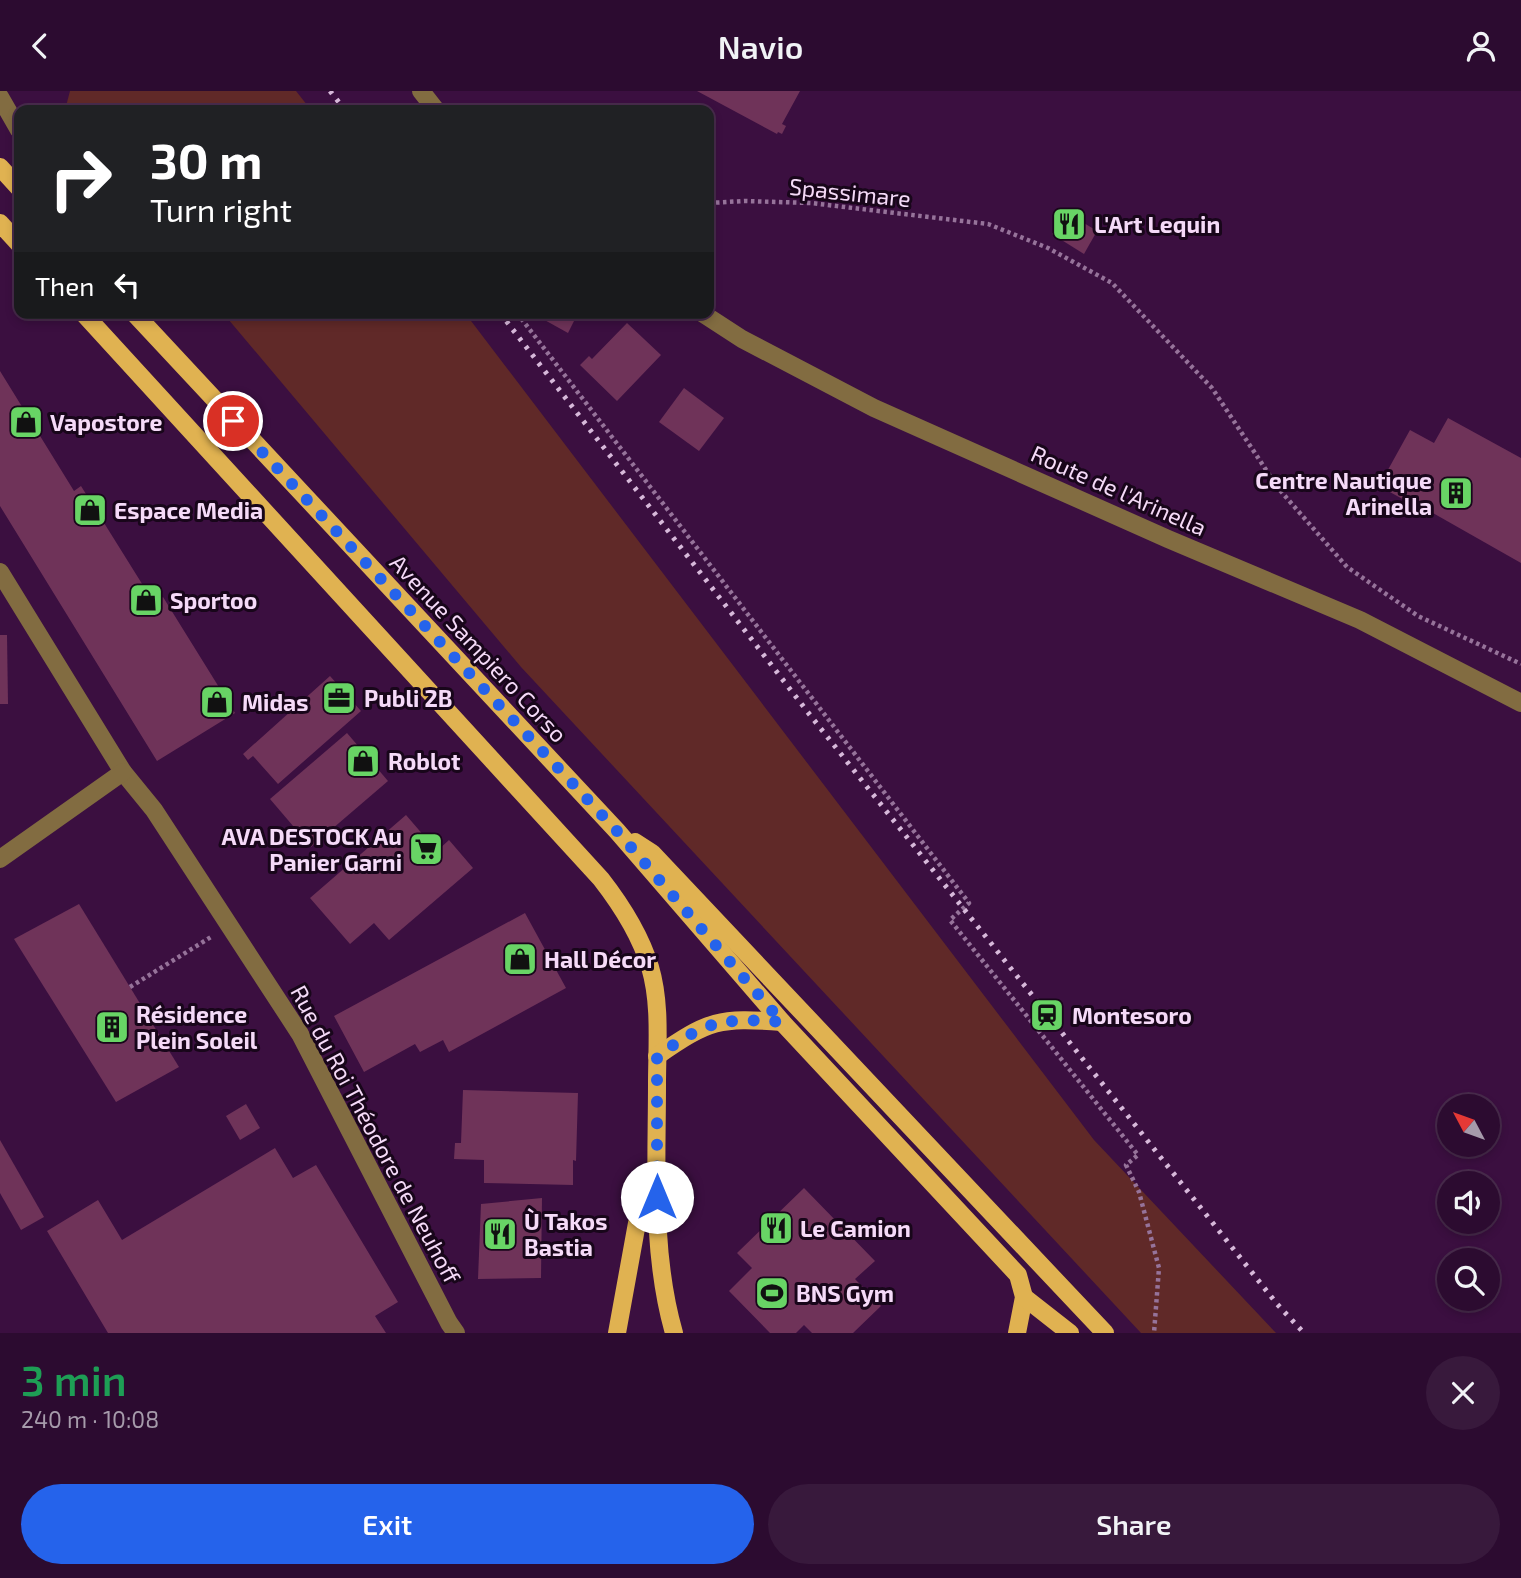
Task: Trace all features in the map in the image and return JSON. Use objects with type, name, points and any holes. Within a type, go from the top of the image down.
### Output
[{"type":"main road","points":[[0,167],[14,182]]},
{"type":"main road","points":[[0,223],[14,238]]},
{"type":"main road","points":[[88,319],[601,879],[623,908],[640,941],[650,969],[656,1002],[657,1197],[661,1280],[674,1333]]},
{"type":"main road","name":"Avenue Sampiero Corso","points":[[140,319],[617,831],[782,1022],[1018,1275],[1024,1297]]},
{"type":"main road","points":[[617,831],[652,853],[1105,1333]]},
{"type":"main road","points":[[657,1056],[688,1034],[718,1022],[734,1019],[782,1022]]},
{"type":"main road","points":[[617,1333],[637,1223],[657,1197]]},
{"type":"main road","points":[[1017,1333],[1024,1297],[1070,1333]]},
{"type":"street","points":[[421,91],[432,105]]},
{"type":"street","points":[[0,97],[14,121]]},
{"type":"street","name":"Route de l'Arinella","points":[[711,319],[742,339],[874,408],[1155,534],[1360,620],[1521,703]]},
{"type":"street","name":"Rue du Roi Théodore de Neuhoff","points":[[0,572],[123,772],[154,810],[300,1034],[456,1333]]},
{"type":"street","points":[[0,859],[123,772]]},
{"type":"path","name":"Spassimare","points":[[714,203],[811,204],[988,224],[1048,248],[1112,283],[1212,388],[1278,488],[1347,567],[1418,616],[1521,664]]},
{"type":"path","points":[[522,319],[970,903],[950,920],[1138,1154],[1126,1165],[1139,1192],[1159,1268],[1154,1333]]},
{"type":"path","points":[[130,987],[229,925]]},
{"type":"shaded area","points":[[70,91],[296,91],[307,105],[66,105]]},
{"type":"shaded area","points":[[228,319],[470,319],[1094,1140],[1276,1333],[1141,1333],[521,667]]},
{"type":"building","points":[[697,91],[800,91],[782,124],[786,126],[782,134],[777,134]]},
{"type":"building","points":[[1066,212],[1097,231],[1084,254],[1052,234]]},
{"type":"building","points":[[543,319],[575,319],[568,333]]},
{"type":"building","points":[[627,323],[661,355],[617,401],[580,365],[589,356],[592,359]]},
{"type":"building","points":[[0,371],[74,491],[81,486],[154,603],[163,597],[235,713],[157,761],[0,506]]},
{"type":"building","points":[[684,388],[724,418],[699,451],[659,422]]},
{"type":"building","name":"Centre Nautique Arinella","points":[[1448,418],[1521,458],[1521,563],[1410,500],[1408,502],[1379,486],[1410,430],[1434,443]]},
{"type":"building","points":[[0,635],[7,635],[8,704],[0,704]]},
{"type":"building","points":[[330,676],[361,711],[278,784],[253,756],[248,760],[243,754]]},
{"type":"building","points":[[347,733],[388,781],[311,847],[270,799]]},
{"type":"building","points":[[406,815],[437,851],[449,840],[473,868],[389,940],[374,923],[350,944],[310,898]]},
{"type":"building","name":"Résidence Plein Soleil","points":[[79,904],[179,1067],[116,1102],[14,939]]},
{"type":"building","points":[[525,913],[566,988],[449,1052],[443,1040],[420,1052],[415,1044],[364,1072],[334,1016]]},
{"type":"building","points":[[463,1090],[578,1093],[573,1185],[484,1183],[484,1160],[454,1159],[455,1143],[461,1143]]},
{"type":"building","points":[[246,1104],[260,1128],[240,1140],[226,1116]]},
{"type":"building","points":[[0,1140],[44,1217],[21,1230],[0,1193]]},
{"type":"building","points":[[275,1148],[293,1178],[316,1165],[398,1302],[375,1316],[386,1333],[108,1333],[47,1231],[98,1200],[122,1240]]},
{"type":"building","points":[[804,1188],[875,1261],[855,1279],[881,1306],[853,1333],[812,1333],[804,1325],[796,1333],[770,1333],[729,1291],[752,1268],[737,1253]]},
{"type":"building","points":[[542,1198],[541,1278],[478,1279],[481,1204]]},
{"type":"railway","points":[[330,91],[341,105]]},
{"type":"railway","points":[[505,319],[810,715],[1277,1304],[1304,1333]]},
{"type":"place","name":"L'Art Lequin","points":[[1069,224]]},
{"type":"place","name":"Vapostore","points":[[26,422]]},
{"type":"place","name":"Centre Nautique Arinella","points":[[1456,493]]},
{"type":"place","name":"Espace Media","points":[[90,510]]},
{"type":"place","name":"Sportoo","points":[[146,600]]},
{"type":"place","name":"Publi 2B","points":[[339,698]]},
{"type":"place","name":"Midas","points":[[217,702]]},
{"type":"place","name":"Roblot","points":[[363,761]]},
{"type":"place","name":"AVA DESTOCK Au Panier Garni","points":[[426,849]]},
{"type":"place","name":"Hall Décor","points":[[520,959]]},
{"type":"place","name":"Montesoro","points":[[1047,1015]]},
{"type":"place","name":"Résidence Plein Soleil","points":[[112,1027]]},
{"type":"place","name":"Le Camion","points":[[776,1228]]},
{"type":"place","name":"Ù Takos Bastia","points":[[500,1234]]},
{"type":"place","name":"BNS Gym","points":[[772,1293]]},
{"type":"route","points":[[233,421],[617,831],[782,1022],[734,1019],[703,1026],[657,1056],[657,1197]]}]
